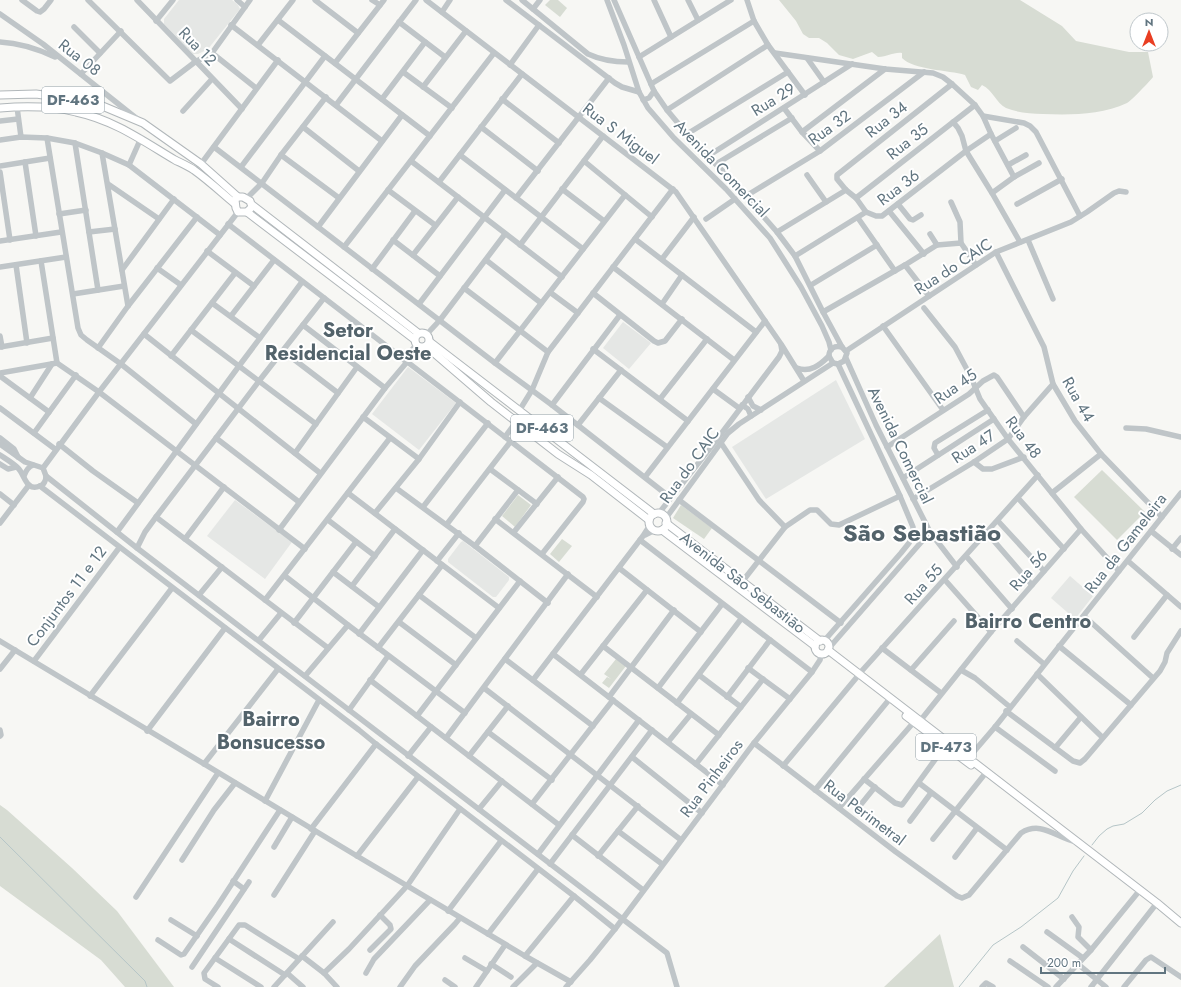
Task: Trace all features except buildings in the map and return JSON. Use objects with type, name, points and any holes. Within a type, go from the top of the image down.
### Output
[{"type":"main road","name":"DF-463","points":[[0,95],[36,94],[100,105],[143,123],[201,164],[236,200],[236,208],[238,212]]},
{"type":"main road","points":[[47,108],[45,101],[50,96]]},
{"type":"main road","name":"DF-463","points":[[0,108],[47,108],[75,111],[96,117],[141,138],[175,160],[194,169],[236,200]]},
{"type":"main road","points":[[236,200],[243,197],[249,201],[416,339],[421,348],[428,344]]},
{"type":"main road","points":[[247,212],[251,208],[249,201]]},
{"type":"main road","points":[[238,212],[247,212],[416,339]]},
{"type":"main road","points":[[416,339],[423,332],[427,334]]},
{"type":"main road","name":"DF-463","points":[[427,334],[429,338],[428,344]]},
{"type":"main road","name":"Avenida São Sebastião","points":[[428,344],[564,445],[655,522]]},
{"type":"main road","name":"Avenida São Sebastião","points":[[428,344],[491,402],[516,422],[558,454],[592,475],[820,643]]},
{"type":"main road","points":[[491,402],[494,396],[497,395]]},
{"type":"main road","points":[[558,454],[562,451],[564,445]]},
{"type":"main road","name":"DF-463","points":[[655,522],[666,521]]},
{"type":"main road","points":[[655,522],[666,521]]},
{"type":"main road","name":"Avenida São Sebastião","points":[[666,521],[820,643]]},
{"type":"main road","name":"DF-473","points":[[826,651],[827,643],[820,643],[816,650],[818,652],[826,651],[966,759],[1070,836]]},
{"type":"main road","name":"DF-473","points":[[858,676],[888,701],[917,721],[945,746],[966,759],[984,775],[1043,820],[1070,836]]},
{"type":"main road","points":[[1070,836],[1181,923]]},
{"type":"street","points":[[22,0],[40,12],[51,0]]},
{"type":"street","points":[[88,0],[121,31],[168,81],[172,81],[195,62],[212,52],[250,0]]},
{"type":"street","name":"Rua 12","points":[[137,0],[195,62],[242,109]]},
{"type":"street","points":[[156,21],[173,0]]},
{"type":"street","points":[[237,0],[245,7]]},
{"type":"street","points":[[258,45],[293,0]]},
{"type":"street","points":[[315,0],[358,33]]},
{"type":"street","points":[[372,0],[380,5]]},
{"type":"street","points":[[335,63],[384,0]]},
{"type":"street","points":[[336,105],[416,0]]},
{"type":"street","name":"Rua S Miguel","points":[[426,0],[673,189],[694,217],[781,344],[804,381]]},
{"type":"street","points":[[442,12],[450,0]]},
{"type":"street","points":[[506,0],[514,3],[538,24],[609,78],[622,87],[638,92]]},
{"type":"street","points":[[522,0],[588,54],[598,59],[628,62]]},
{"type":"street","points":[[533,9],[540,0]]},
{"type":"street","name":"Avenida Comercial","points":[[607,0],[626,51],[638,92],[643,100],[656,119],[726,189],[770,238],[790,268],[822,326],[829,342],[830,350]]},
{"type":"street","name":"Avenida Comercial","points":[[614,0],[654,91],[686,134],[746,196],[777,232],[795,256],[811,285],[823,312],[844,349]]},
{"type":"street","points":[[654,0],[671,37]]},
{"type":"street","points":[[688,0],[698,20]]},
{"type":"street","points":[[639,57],[722,3],[731,0]]},
{"type":"street","points":[[747,0],[754,21],[768,45],[805,95]]},
{"type":"street","name":"Rua 08","points":[[0,14],[43,44],[143,123]]},
{"type":"street","points":[[510,65],[542,17]]},
{"type":"street","points":[[278,20],[356,78],[430,136]]},
{"type":"street","points":[[652,84],[754,21]]},
{"type":"street","points":[[399,22],[445,57]]},
{"type":"street","points":[[231,25],[306,81],[382,141]]},
{"type":"street","points":[[74,27],[100,53]]},
{"type":"street","points":[[81,74],[121,31]]},
{"type":"street","points":[[423,87],[466,31]]},
{"type":"street","points":[[0,42],[40,50],[63,61]]},
{"type":"street","points":[[382,99],[425,42]]},
{"type":"street","points":[[40,50],[43,44]]},
{"type":"street","points":[[667,110],[768,45]]},
{"type":"street","points":[[626,51],[629,49],[635,50]]},
{"type":"street","points":[[212,52],[256,88]]},
{"type":"street","points":[[344,247],[494,53]]},
{"type":"street","points":[[775,54],[885,69],[933,73],[943,77],[975,104],[983,116],[1014,177]]},
{"type":"street","points":[[241,167],[326,56]]},
{"type":"street","points":[[807,58],[824,82]]},
{"type":"street","points":[[201,164],[278,60]]},
{"type":"street","name":"Rua 29","points":[[708,156],[852,64]]},
{"type":"street","points":[[802,132],[885,69]]},
{"type":"street","points":[[403,72],[452,108]]},
{"type":"street","points":[[686,134],[788,72]]},
{"type":"street","name":"Rua 32","points":[[746,196],[820,151],[924,72]]},
{"type":"street","points":[[439,182],[522,74]]},
{"type":"street","points":[[516,198],[609,78]]},
{"type":"street","points":[[183,111],[212,79]]},
{"type":"street","name":"Rua 34","points":[[846,190],[837,179],[837,175],[952,84]]},
{"type":"street","points":[[643,100],[649,98],[654,91]]},
{"type":"street","points":[[100,105],[109,105],[111,103],[110,97]]},
{"type":"street","points":[[249,201],[281,155],[326,97]]},
{"type":"street","points":[[502,99],[559,143]]},
{"type":"street","name":"Rua 35","points":[[856,198],[975,104]]},
{"type":"street","points":[[17,107],[21,137]]},
{"type":"street","points":[[784,108],[802,132],[820,151]]},
{"type":"street","points":[[318,226],[402,115]]},
{"type":"street","points":[[983,116],[1024,123],[1036,132],[1062,179],[1080,216],[1114,193],[1119,191],[1126,192]]},
{"type":"street","points":[[716,164],[792,118]]},
{"type":"street","points":[[0,121],[18,119]]},
{"type":"street","points":[[953,122],[962,136],[966,151],[1020,242]]},
{"type":"street","points":[[303,127],[359,171]]},
{"type":"street","points":[[481,127],[538,171]]},
{"type":"street","points":[[995,141],[1016,128]]},
{"type":"street","name":"Rua 36","points":[[795,256],[866,212],[879,217],[966,151],[991,134]]},
{"type":"street","points":[[520,245],[603,136]]},
{"type":"street","points":[[0,140],[21,137],[47,138],[75,143],[102,153],[129,166],[220,235]]},
{"type":"street","points":[[47,138],[78,328],[81,335],[121,364],[196,424]]},
{"type":"street","points":[[129,166],[141,138]]},
{"type":"street","points":[[75,143],[98,290]]},
{"type":"street","points":[[214,146],[671,498]]},
{"type":"street","points":[[102,153],[128,306]]},
{"type":"street","points":[[281,155],[339,198]]},
{"type":"street","points":[[460,155],[582,249]]},
{"type":"street","points":[[1008,165],[1026,155]]},
{"type":"street","points":[[0,166],[50,158]]},
{"type":"street","points":[[584,161],[652,217]]},
{"type":"street","points":[[25,162],[36,236]]},
{"type":"street","points":[[411,162],[562,277]]},
{"type":"street","points":[[992,193],[1014,177],[1039,163]]},
{"type":"street","points":[[0,172],[10,240]]},
{"type":"street","points":[[807,175],[826,202]]},
{"type":"street","points":[[1017,204],[1062,179]]},
{"type":"street","points":[[108,184],[159,219]]},
{"type":"street","points":[[726,189],[730,184],[735,184]]},
{"type":"street","points":[[562,189],[604,221]]},
{"type":"street","points":[[519,411],[532,390],[548,352],[673,189]]},
{"type":"street","points":[[388,190],[435,225]]},
{"type":"street","points":[[419,304],[505,190]]},
{"type":"street","points":[[777,232],[846,190],[856,198],[866,212]]},
{"type":"street","points":[[496,363],[551,293],[582,249],[625,195]]},
{"type":"street","points":[[412,255],[458,197]]},
{"type":"street","points":[[122,270],[174,199]]},
{"type":"street","points":[[706,219],[735,199]]},
{"type":"street","points":[[952,202],[960,222],[961,243],[976,265]]},
{"type":"street","points":[[898,204],[910,219],[913,220],[921,215]]},
{"type":"street","points":[[748,212],[753,210],[754,206]]},
{"type":"street","points":[[59,214],[86,210]]},
{"type":"street","points":[[372,268],[415,210]]},
{"type":"street","points":[[889,210],[924,254]]},
{"type":"street","points":[[43,468],[57,447],[238,212]]},
{"type":"street","points":[[0,217],[7,216]]},
{"type":"street","name":"Rua do CAIC","points":[[844,349],[883,326],[996,252],[1071,222],[1080,216]]},
{"type":"street","points":[[98,348],[128,306],[197,217]]},
{"type":"street","points":[[662,259],[694,217]]},
{"type":"street","points":[[858,218],[895,271]]},
{"type":"street","points":[[228,224],[558,477],[584,499],[542,554]]},
{"type":"street","points":[[89,232],[115,229]]},
{"type":"street","points":[[0,241],[62,232]]},
{"type":"street","points":[[427,334],[440,320],[505,234]]},
{"type":"street","points":[[930,234],[937,245]]},
{"type":"street","points":[[635,239],[756,332]]},
{"type":"street","points":[[393,240],[440,276]]},
{"type":"street","points":[[1028,240],[1053,299]]},
{"type":"street","points":[[823,312],[905,266],[937,245],[961,243]]},
{"type":"street","points":[[811,285],[877,245]]},
{"type":"street","points":[[207,251],[254,286]]},
{"type":"street","name":"Rua 44","points":[[996,252],[1044,348],[1053,384],[1075,421],[1101,454],[1162,517]]},
{"type":"street","points":[[0,267],[66,257]]},
{"type":"street","points":[[231,316],[274,260]]},
{"type":"street","points":[[486,260],[542,303]]},
{"type":"street","points":[[30,398],[54,364],[53,338],[41,261]]},
{"type":"street","points":[[16,264],[26,343]]},
{"type":"street","points":[[905,266],[929,296]]},
{"type":"street","points":[[613,267],[734,360]]},
{"type":"street","points":[[157,268],[181,285]]},
{"type":"street","points":[[171,356],[235,272]]},
{"type":"street","points":[[662,304],[682,275]]},
{"type":"street","points":[[117,532],[302,282]]},
{"type":"street","points":[[73,294],[124,286]]},
{"type":"street","points":[[464,288],[548,352]]},
{"type":"street","points":[[551,293],[578,313]]},
{"type":"street","points":[[593,293],[658,343],[665,342],[682,319]]},
{"type":"street","points":[[137,548],[145,532],[156,517],[324,298]]},
{"type":"street","points":[[212,303],[260,338]]},
{"type":"street","points":[[813,310],[814,304],[816,303],[820,306]]},
{"type":"street","name":"Rua 48","points":[[924,308],[955,347],[980,398],[1008,439],[1081,529],[1120,571]]},
{"type":"street","points":[[552,405],[620,315]]},
{"type":"street","points":[[645,477],[764,321]]},
{"type":"street","points":[[303,325],[385,388]]},
{"type":"street","points":[[883,326],[943,410]]},
{"type":"street","points":[[191,330],[316,424]]},
{"type":"street","points":[[144,334],[320,473]]},
{"type":"street","points":[[0,336],[1,347],[53,338]]},
{"type":"street","points":[[279,530],[320,473],[406,361],[416,339]]},
{"type":"street","points":[[660,399],[707,339]]},
{"type":"street","points":[[533,680],[655,522],[671,498],[779,357],[782,351],[781,344]]},
{"type":"street","points":[[797,368],[809,370],[823,362],[829,356],[830,350],[836,346],[844,349],[846,358],[841,363],[836,363],[829,356]]},
{"type":"street","points":[[593,349],[688,421]]},
{"type":"street","points":[[283,351],[338,393]]},
{"type":"street","points":[[779,357],[785,355],[790,358]]},
{"type":"street","name":"Avenida Comercial","points":[[846,358],[876,425],[926,526],[957,567]]},
{"type":"street","name":"Avenida Comercial","points":[[820,643],[840,624],[901,553],[912,537],[913,527],[900,496],[836,363]]},
{"type":"street","name":"Rua do CAIC","points":[[666,521],[679,500],[728,432],[804,381],[836,363]]},
{"type":"street","points":[[0,375],[54,364],[76,375],[305,550]]},
{"type":"street","points":[[294,452],[357,367]]},
{"type":"street","points":[[578,425],[621,370]]},
{"type":"street","points":[[0,375],[49,412]]},
{"type":"street","points":[[34,433],[76,375]]},
{"type":"street","name":"Rua 45","points":[[887,447],[969,394],[992,376],[996,375],[1024,417]]},
{"type":"street","name":"Rua 47","points":[[913,499],[974,462],[1008,439],[1024,417],[1053,384]]},
{"type":"street","points":[[713,389],[741,407],[748,409],[751,416]]},
{"type":"street","points":[[969,394],[980,398]]},
{"type":"street","points":[[748,397],[753,406],[761,410]]},
{"type":"street","points":[[600,398],[667,448]]},
{"type":"street","points":[[375,513],[419,459],[460,402]]},
{"type":"street","points":[[0,408],[34,433],[93,471],[138,503]]},
{"type":"street","points":[[938,456],[934,448],[935,443],[988,410]]},
{"type":"street","points":[[734,416],[739,424]]},
{"type":"street","points":[[363,417],[419,459]]},
{"type":"street","points":[[903,478],[994,419]]},
{"type":"street","points":[[505,437],[516,422]]},
{"type":"street","points":[[423,507],[488,423]]},
{"type":"street","points":[[867,426],[872,423],[876,425]]},
{"type":"street","points":[[1126,428],[1146,429],[1181,437]]},
{"type":"street","points":[[0,438],[14,449],[18,458]]},
{"type":"street","points":[[216,438],[299,502]]},
{"type":"street","points":[[265,600],[390,438]]},
{"type":"street","points":[[447,524],[511,441]]},
{"type":"street","points":[[721,443],[759,500],[785,527]]},
{"type":"street","points":[[0,444],[18,458],[43,468]]},
{"type":"street","points":[[1052,493],[1101,454]]},
{"type":"street","points":[[0,455],[16,467],[24,476],[28,485],[34,487],[40,486],[43,484],[46,476]]},
{"type":"street","points":[[974,462],[983,469],[992,469],[1024,458]]},
{"type":"street","points":[[882,459],[889,463],[894,461]]},
{"type":"street","points":[[0,464],[8,469],[16,467]]},
{"type":"street","points":[[24,476],[25,471],[33,465]]},
{"type":"street","points":[[43,468],[46,476],[137,548],[667,953],[677,987]]},
{"type":"street","points":[[490,469],[537,504]]},
{"type":"street","name":"Rua 55","points":[[783,766],[882,648],[957,567],[1038,475]]},
{"type":"street","points":[[514,532],[558,477]]},
{"type":"street","points":[[0,522],[28,485]]},
{"type":"street","points":[[40,486],[359,730],[615,929]]},
{"type":"street","points":[[185,539],[224,487]]},
{"type":"street","points":[[396,488],[459,533],[548,603]]},
{"type":"street","points":[[475,546],[518,490]]},
{"type":"street","points":[[348,493],[499,608]]},
{"type":"street","name":"Rua da Gameleira","points":[[966,759],[995,726],[1084,616],[1181,493]]},
{"type":"street","points":[[0,494],[14,505]]},
{"type":"street","points":[[742,582],[785,527],[813,510],[820,512],[831,524],[839,525],[900,496]]},
{"type":"street","points":[[1018,498],[1064,549]]},
{"type":"street","points":[[679,500],[840,624]]},
{"type":"street","points":[[156,517],[328,648]]},
{"type":"street","points":[[495,519],[597,596]]},
{"type":"street","points":[[328,520],[375,556]]},
{"type":"street","points":[[998,521],[1044,571]]},
{"type":"street","points":[[913,527],[926,526]]},
{"type":"street","points":[[352,586],[395,529]]},
{"type":"street","name":"Rua 56","points":[[839,808],[942,693],[991,632],[1081,529]]},
{"type":"street","points":[[1151,530],[1181,556]]},
{"type":"street","points":[[131,543],[145,532]]},
{"type":"street","points":[[826,651],[930,532]]},
{"type":"street","points":[[437,561],[459,533]]},
{"type":"street","points":[[986,533],[1032,585]]},
{"type":"street","points":[[912,537],[922,542]]},
{"type":"street","points":[[642,538],[741,619],[812,672]]},
{"type":"street","points":[[1172,548],[1181,538]]},
{"type":"street","points":[[294,623],[356,542]]},
{"type":"street","name":"Conjuntos 11 e 12","points":[[34,661],[120,548]]},
{"type":"street","points":[[359,634],[422,550]]},
{"type":"street","points":[[966,556],[1012,609]]},
{"type":"street","points":[[1128,561],[1181,607]]},
{"type":"street","points":[[378,648],[442,565]]},
{"type":"street","points":[[199,595],[222,567]]},
{"type":"street","points":[[619,568],[701,632]]},
{"type":"street","points":[[333,572],[379,607]]},
{"type":"street","points":[[446,738],[548,603],[568,574]]},
{"type":"street","points":[[285,576],[348,626],[465,713]]},
{"type":"street","points":[[945,580],[991,632]]},
{"type":"street","points":[[417,716],[520,581]]},
{"type":"street","points":[[90,696],[172,588]]},
{"type":"street","points":[[580,674],[647,590]]},
{"type":"street","points":[[419,595],[476,638]]},
{"type":"street","points":[[1134,637],[1167,595]]},
{"type":"street","points":[[658,688],[722,604]]},
{"type":"street","points":[[207,614],[215,607]]},
{"type":"street","points":[[532,804],[593,726],[631,668],[674,610]]},
{"type":"street","points":[[259,640],[281,613]]},
{"type":"street","points":[[1084,616],[1153,678]]},
{"type":"street","points":[[677,703],[741,619]]},
{"type":"street","points":[[911,670],[954,621]]},
{"type":"street","points":[[398,622],[456,665]]},
{"type":"street","points":[[305,676],[348,626]]},
{"type":"street","points":[[147,731],[225,628]]},
{"type":"street","points":[[961,670],[975,678],[1008,709],[1054,748],[1073,761],[1080,763],[1160,671],[1165,662],[1167,653],[1181,631]]},
{"type":"street","points":[[727,697],[770,640]]},
{"type":"street","points":[[0,641],[292,818],[537,963],[568,985]]},
{"type":"street","points":[[1017,641],[1044,664]]},
{"type":"street","points":[[603,646],[719,735]]},
{"type":"street","points":[[1059,646],[1131,705]]},
{"type":"street","points":[[259,654],[268,647]]},
{"type":"street","points":[[882,648],[942,693]]},
{"type":"street","points":[[0,669],[15,650]]},
{"type":"street","name":"Rua Pinheiros","points":[[568,985],[615,929],[662,864],[754,743],[812,672],[826,651]]},
{"type":"street","points":[[553,654],[723,785]]},
{"type":"street","points":[[348,710],[388,656]]},
{"type":"street","points":[[505,659],[593,726]]},
{"type":"street","points":[[748,668],[790,699]]},
{"type":"street","points":[[204,764],[278,669]]},
{"type":"street","points":[[1037,674],[1102,738]]},
{"type":"street","points":[[699,675],[741,707]]},
{"type":"street","points":[[696,764],[763,679]]},
{"type":"street","points":[[370,680],[559,825]]},
{"type":"street","points":[[484,688],[681,840]]},
{"type":"street","points":[[265,801],[319,700]]},
{"type":"street","points":[[814,790],[888,701]]},
{"type":"street","points":[[469,756],[508,706]]},
{"type":"street","points":[[668,742],[690,714]]},
{"type":"street","points":[[1054,748],[1081,717]]},
{"type":"street","points":[[538,854],[639,720]]},
{"type":"street","points":[[359,730],[365,722]]},
{"type":"street","points":[[995,726],[1055,771]]},
{"type":"street","points":[[408,756],[431,727]]},
{"type":"street","points":[[0,730],[0,736]]},
{"type":"street","points":[[550,864],[652,730]]},
{"type":"street","points":[[488,732],[552,780]]},
{"type":"street","name":"Rua Perimetral","points":[[754,743],[953,894],[962,898],[969,894],[1007,850]]},
{"type":"street","points":[[274,895],[313,830],[376,744]]},
{"type":"street","points":[[864,779],[895,803],[902,805],[919,784],[945,746]]},
{"type":"street","points":[[632,756],[702,813]]},
{"type":"street","points":[[136,897],[218,773]]},
{"type":"street","points":[[933,839],[984,775]]},
{"type":"street","points":[[357,856],[418,777]]},
{"type":"street","points":[[433,788],[440,780]]},
{"type":"street","points":[[479,809],[502,781]]},
{"type":"street","points":[[182,860],[214,810],[235,783]]},
{"type":"street","points":[[919,784],[1007,850],[1021,833],[1033,828],[1046,830],[1062,838],[1079,843]]},
{"type":"street","points":[[858,808],[875,787]]},
{"type":"street","points":[[910,821],[931,793]]},
{"type":"street","points":[[598,856],[638,806]]},
{"type":"street","points":[[324,973],[349,949],[407,886],[460,809]]},
{"type":"street","points":[[158,940],[181,955],[184,954],[280,810]]},
{"type":"street","points":[[274,847],[292,818]]},
{"type":"street","points":[[955,857],[977,828]]},
{"type":"street","points":[[618,831],[662,864]]},
{"type":"street","points":[[572,835],[643,890]]},
{"type":"street","points":[[448,911],[501,841]]},
{"type":"street","points":[[488,934],[538,868]]},
{"type":"street","points":[[233,881],[244,889]]},
{"type":"street","points":[[192,967],[249,882]]},
{"type":"street","points":[[1056,987],[1091,950],[1140,890]]},
{"type":"street","points":[[525,956],[574,896]]},
{"type":"street","points":[[366,973],[374,959],[430,900]]},
{"type":"street","points":[[1091,987],[1157,903]]},
{"type":"street","points":[[607,922],[608,916],[613,913]]},
{"type":"street","points":[[370,950],[391,929],[390,925],[380,915]]},
{"type":"street","points":[[1072,917],[1079,927],[1079,939],[1091,950]]},
{"type":"street","points":[[400,987],[415,966],[460,918]]},
{"type":"street","points":[[171,920],[197,936]]},
{"type":"street","points":[[274,987],[333,922]]},
{"type":"street","points":[[218,987],[205,979],[204,975],[239,925],[245,925],[301,957],[324,973],[337,987]]},
{"type":"street","points":[[1047,932],[1083,958]]},
{"type":"street","points":[[229,939],[286,974],[303,987]]},
{"type":"street","points":[[476,987],[505,945]]},
{"type":"street","points":[[1023,948],[1064,979]]},
{"type":"street","points":[[215,958],[261,987]]},
{"type":"street","points":[[465,958],[487,971]]},
{"type":"street","points":[[1124,987],[1148,958],[1154,958],[1181,977]]},
{"type":"street","points":[[1010,961],[1048,987]]},
{"type":"street","points":[[512,987],[537,963]]},
{"type":"street","points":[[491,964],[511,977]]},
{"type":"street","points":[[1078,964],[1106,987]]},
{"type":"street","points":[[445,980],[455,987]]},
{"type":"street","points":[[984,985],[993,987]]},
{"type":"shaded area","points":[[179,0],[232,0],[240,9],[208,49],[198,54],[193,54],[164,24],[164,19]]},
{"type":"shaded area","points":[[550,0],[558,0],[567,8],[560,17],[545,5]]},
{"type":"shaded area","points":[[779,0],[1020,0],[1062,26],[1076,41],[1129,52],[1148,52],[1153,77],[1127,103],[1107,110],[1064,114],[1043,114],[1015,111],[1003,106],[986,87],[982,85],[978,90],[971,87],[965,75],[914,65],[902,58],[902,53],[878,57],[872,52],[853,59],[839,55],[827,43],[819,38],[809,38],[803,34],[796,21]]},
{"type":"shaded area","points":[[623,322],[651,343],[629,369],[603,348]]},
{"type":"shaded area","points":[[408,367],[456,403],[419,450],[372,414]]},
{"type":"shaded area","points":[[836,380],[865,439],[766,499],[732,447]]},
{"type":"shaded area","points":[[1102,470],[1145,512],[1117,540],[1074,497]]},
{"type":"shaded area","points":[[518,495],[531,505],[515,527],[502,516]]},
{"type":"shaded area","points":[[235,500],[292,542],[265,579],[207,536]]},
{"type":"shaded area","points":[[681,505],[712,528],[704,539],[673,518]]},
{"type":"shaded area","points":[[562,539],[572,546],[559,562],[550,554]]},
{"type":"shaded area","points":[[463,541],[509,577],[509,580],[496,597],[493,597],[448,562],[448,559]]},
{"type":"shaded area","points":[[1070,576],[1093,596],[1075,619],[1051,598]]},
{"type":"shaded area","points":[[616,659],[626,666],[609,688],[602,683],[607,677],[611,679],[604,674]]},
{"type":"shaded area","points":[[0,805],[72,868],[117,911],[174,987],[125,987],[101,960],[0,886]]},
{"type":"shaded area","points":[[940,934],[954,987],[884,987]]},
{"type":"waterway","points":[[1092,845],[1107,829],[1124,824],[1142,813],[1167,791],[1181,785]]},
{"type":"waterway","points":[[0,837],[145,981],[147,987]]},
{"type":"waterway","points":[[959,987],[993,945],[1021,927],[1058,898],[1073,871],[1084,856]]},
{"type":"district","name":"Setor Residencial Oeste","points":[[348,342]]},
{"type":"district","name":"São Sebastião","points":[[922,533]]},
{"type":"district","name":"Bairro Centro","points":[[1028,621]]},
{"type":"district","name":"Bairro Bonsucesso","points":[[271,730]]}]
